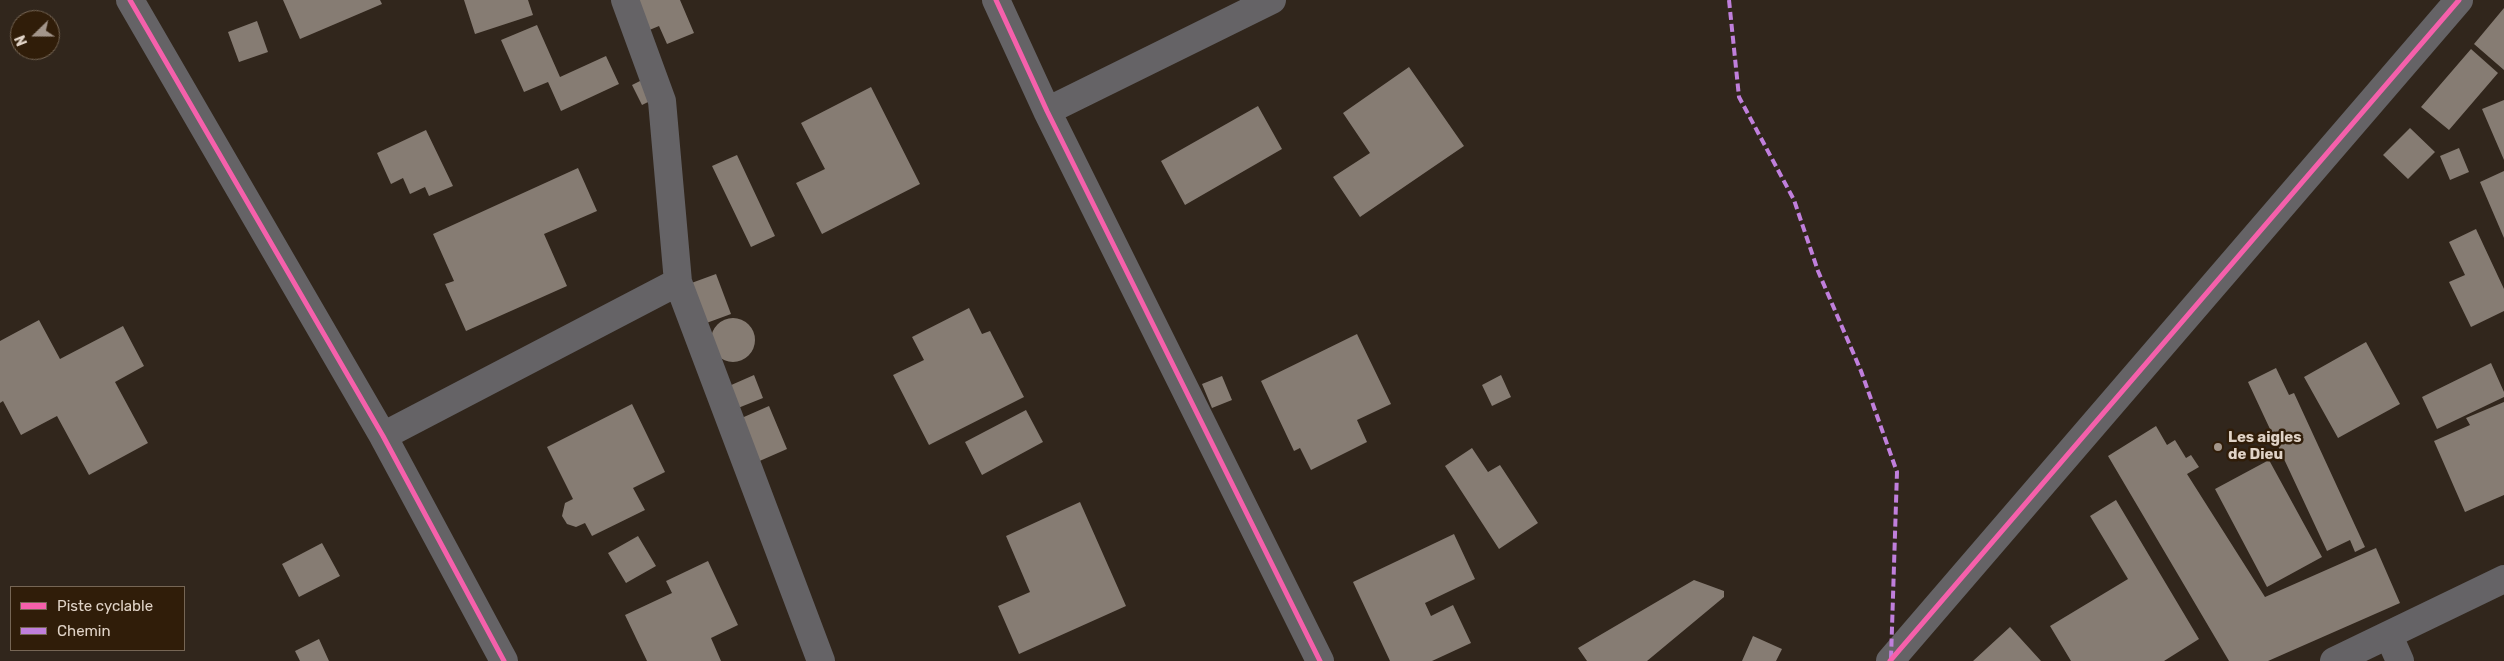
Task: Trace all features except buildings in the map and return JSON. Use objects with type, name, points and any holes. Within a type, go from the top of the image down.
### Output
[{"type":"street","points":[[130,0],[383,436],[504,661]]},
{"type":"street","points":[[625,0],[662,101],[678,282],[821,661]]},
{"type":"street","points":[[996,0],[1048,111],[1320,661]]},
{"type":"street","points":[[1048,111],[1272,0]]},
{"type":"street","points":[[1890,661],[2459,0]]},
{"type":"street","points":[[383,436],[678,282]]},
{"type":"street","points":[[2334,661],[2504,579]]},
{"type":"street","points":[[2389,636],[2400,661]]},
{"type":"marked path","points":[[1729,0],[1739,97],[1794,200],[1818,271],[1861,371],[1897,472],[1891,659]]},
{"type":"cycle path","points":[[130,0],[383,436],[504,661]]},
{"type":"cycle path","points":[[996,0],[1047,111],[1320,661]]},
{"type":"cycle path","points":[[1890,661],[2459,0]]},
{"type":"place","name":"Les aigles de Dieu","points":[[2218,447]]}]
